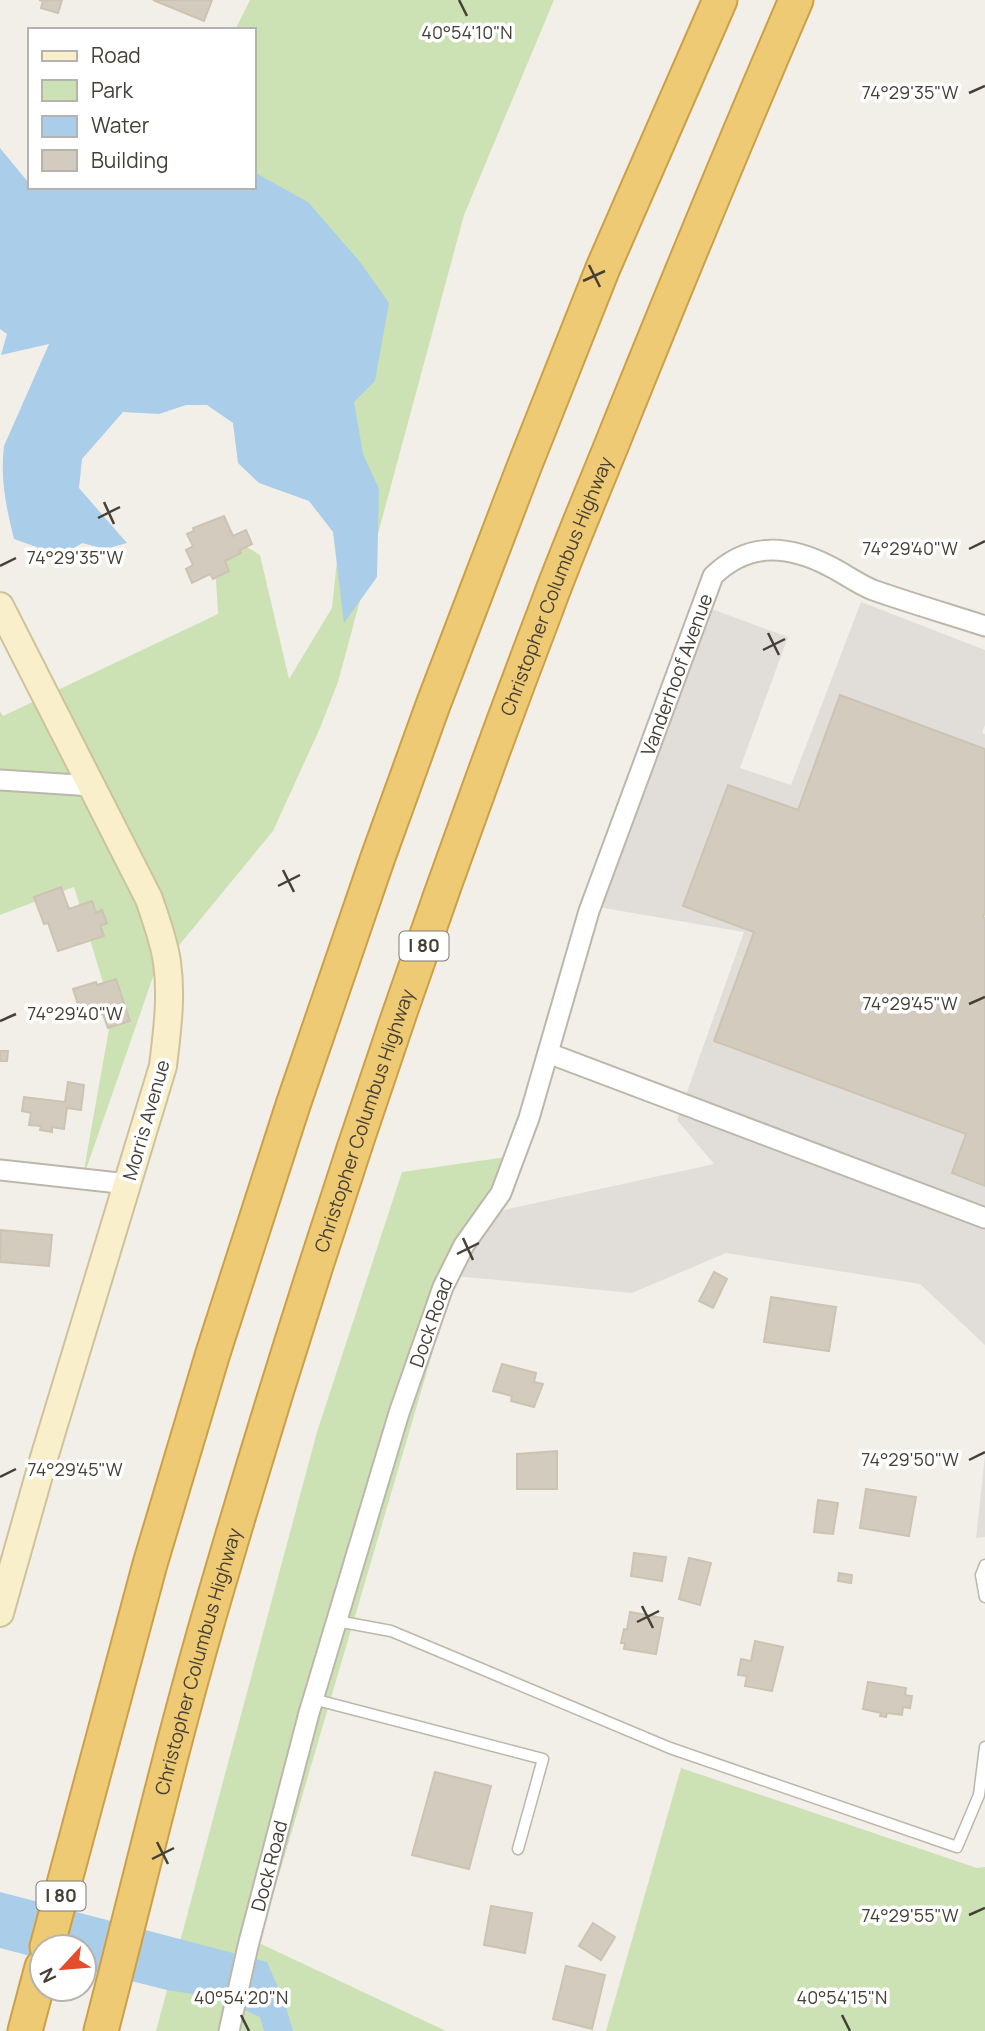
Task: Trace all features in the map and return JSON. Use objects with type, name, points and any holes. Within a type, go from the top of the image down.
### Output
[{"type":"highway","name":"I 80","points":[[51,1933],[150,1564],[293,1105],[372,873],[524,467],[603,268],[720,0]]},
{"type":"highway","name":"Christopher Columbus Highway","points":[[101,2031],[218,1583],[328,1229],[390,1041],[548,604],[647,357],[796,0]]},
{"type":"highway","points":[[26,2026],[32,2003]]},
{"type":"street","name":"Vanderhoof Avenue","points":[[548,1053],[589,911],[713,576],[739,557],[760,550],[781,549],[803,554],[870,589],[985,626]]},
{"type":"street","name":"Morris Avenue","points":[[0,606],[149,899],[167,961],[170,1005],[163,1066],[43,1461],[0,1613]]},
{"type":"street","points":[[0,780],[93,786]]},
{"type":"street","points":[[548,1053],[985,1218]]},
{"type":"street","name":"Dock Road","points":[[231,2024],[248,1946],[313,1699],[399,1413],[443,1287],[464,1245],[501,1193],[529,1118],[548,1053]]},
{"type":"street","points":[[0,1170],[128,1184]]},
{"type":"lane","points":[[985,1565],[981,1575],[985,1597]]},
{"type":"lane","points":[[337,1621],[391,1631],[670,1748],[957,1847],[979,1795],[985,1747]]},
{"type":"lane","points":[[313,1699],[543,1759],[518,1849]]},
{"type":"shaded area","points":[[861,602],[985,650],[985,725],[982,733],[985,734],[985,1345],[920,1284],[726,1253],[632,1293],[455,1276],[490,1213],[714,1164],[677,1120],[744,932],[592,906],[698,604],[788,637],[740,768],[791,785]]},
{"type":"shaded area","points":[[985,1455],[985,1537],[976,1538]]},
{"type":"green space","points":[[250,0],[554,0],[464,215],[338,682],[320,728],[273,831],[153,977],[82,1181],[112,1012],[74,887],[0,915],[0,711],[3,716],[218,614],[213,527],[260,555],[289,679],[332,608],[342,513],[255,189],[256,28],[236,28]]},
{"type":"green space","points":[[513,1156],[455,1276],[259,1943],[446,2031],[156,2031],[317,1432],[402,1172]]},
{"type":"green space","points":[[681,1768],[977,1868],[985,1867],[985,2031],[606,2031]]},
{"type":"water","points":[[0,148],[28,182],[28,189],[256,189],[256,173],[308,202],[360,262],[389,303],[375,381],[354,402],[363,454],[379,489],[377,577],[344,623],[333,532],[309,501],[259,483],[238,463],[233,423],[207,405],[186,405],[159,414],[123,412],[82,459],[79,488],[127,543],[105,549],[82,543],[62,556],[14,539],[4,492],[4,446],[49,344],[1,355],[7,334],[0,329]]},
{"type":"water","points":[[0,1892],[267,1962],[293,2031],[264,2031],[260,2017],[219,1998],[167,1990],[98,1973],[98,1933],[28,1933],[28,1955],[0,1948]]},
{"type":"building","points":[[39,0],[62,0],[58,13],[41,8],[43,1]]},
{"type":"building","points":[[153,0],[212,0],[204,21]]},
{"type":"building","points":[[224,516],[233,536],[246,530],[252,544],[225,561],[229,571],[213,579],[210,574],[192,583],[186,569],[193,565],[186,550],[193,546],[187,534],[194,531],[193,528]]},
{"type":"building","points":[[840,695],[985,749],[985,1186],[952,1173],[966,1134],[714,1041],[754,932],[683,906],[728,785],[798,810]]},
{"type":"building","points":[[61,887],[69,909],[92,901],[96,913],[102,910],[107,923],[100,926],[104,936],[58,951],[48,923],[44,924],[34,897]]},
{"type":"building","points":[[116,979],[130,1021],[108,1028],[103,1014],[83,1020],[73,989]]},
{"type":"building","points":[[0,1051],[8,1051],[7,1061],[0,1061]]},
{"type":"building","points":[[68,1082],[84,1085],[81,1110],[67,1108],[64,1129],[52,1127],[52,1132],[40,1130],[41,1126],[29,1125],[31,1113],[22,1111],[24,1097],[65,1102]]},
{"type":"building","points":[[1,1230],[52,1235],[49,1266],[0,1262]]},
{"type":"building","points":[[714,1272],[727,1279],[713,1308],[699,1301]]},
{"type":"building","points":[[771,1297],[836,1307],[829,1351],[764,1342]]},
{"type":"building","points":[[502,1364],[536,1373],[534,1382],[543,1384],[534,1407],[511,1401],[512,1396],[493,1391]]},
{"type":"building","points":[[557,1451],[557,1489],[517,1489],[517,1454]]},
{"type":"building","points":[[866,1489],[916,1497],[909,1536],[860,1528]]},
{"type":"building","points":[[818,1500],[838,1503],[833,1534],[814,1532]]},
{"type":"building","points":[[634,1553],[666,1557],[662,1581],[631,1576]]},
{"type":"building","points":[[689,1558],[711,1563],[700,1605],[679,1599]]},
{"type":"building","points":[[839,1573],[852,1575],[851,1583],[838,1581]]},
{"type":"building","points":[[630,1612],[663,1618],[656,1654],[624,1649],[625,1643],[621,1643],[624,1629],[627,1630]]},
{"type":"building","points":[[755,1641],[783,1647],[772,1691],[745,1686],[747,1676],[738,1675],[741,1659],[751,1661]]},
{"type":"building","points":[[868,1682],[906,1688],[905,1695],[912,1696],[910,1708],[903,1707],[902,1715],[887,1713],[886,1717],[880,1716],[881,1713],[863,1709]]},
{"type":"building","points":[[435,1772],[491,1786],[469,1869],[412,1855]]},
{"type":"building","points":[[491,1906],[532,1913],[525,1953],[484,1945]]},
{"type":"building","points":[[593,1923],[615,1937],[601,1960],[579,1946]]},
{"type":"building","points":[[566,1966],[605,1975],[592,2029],[553,2019]]}]
